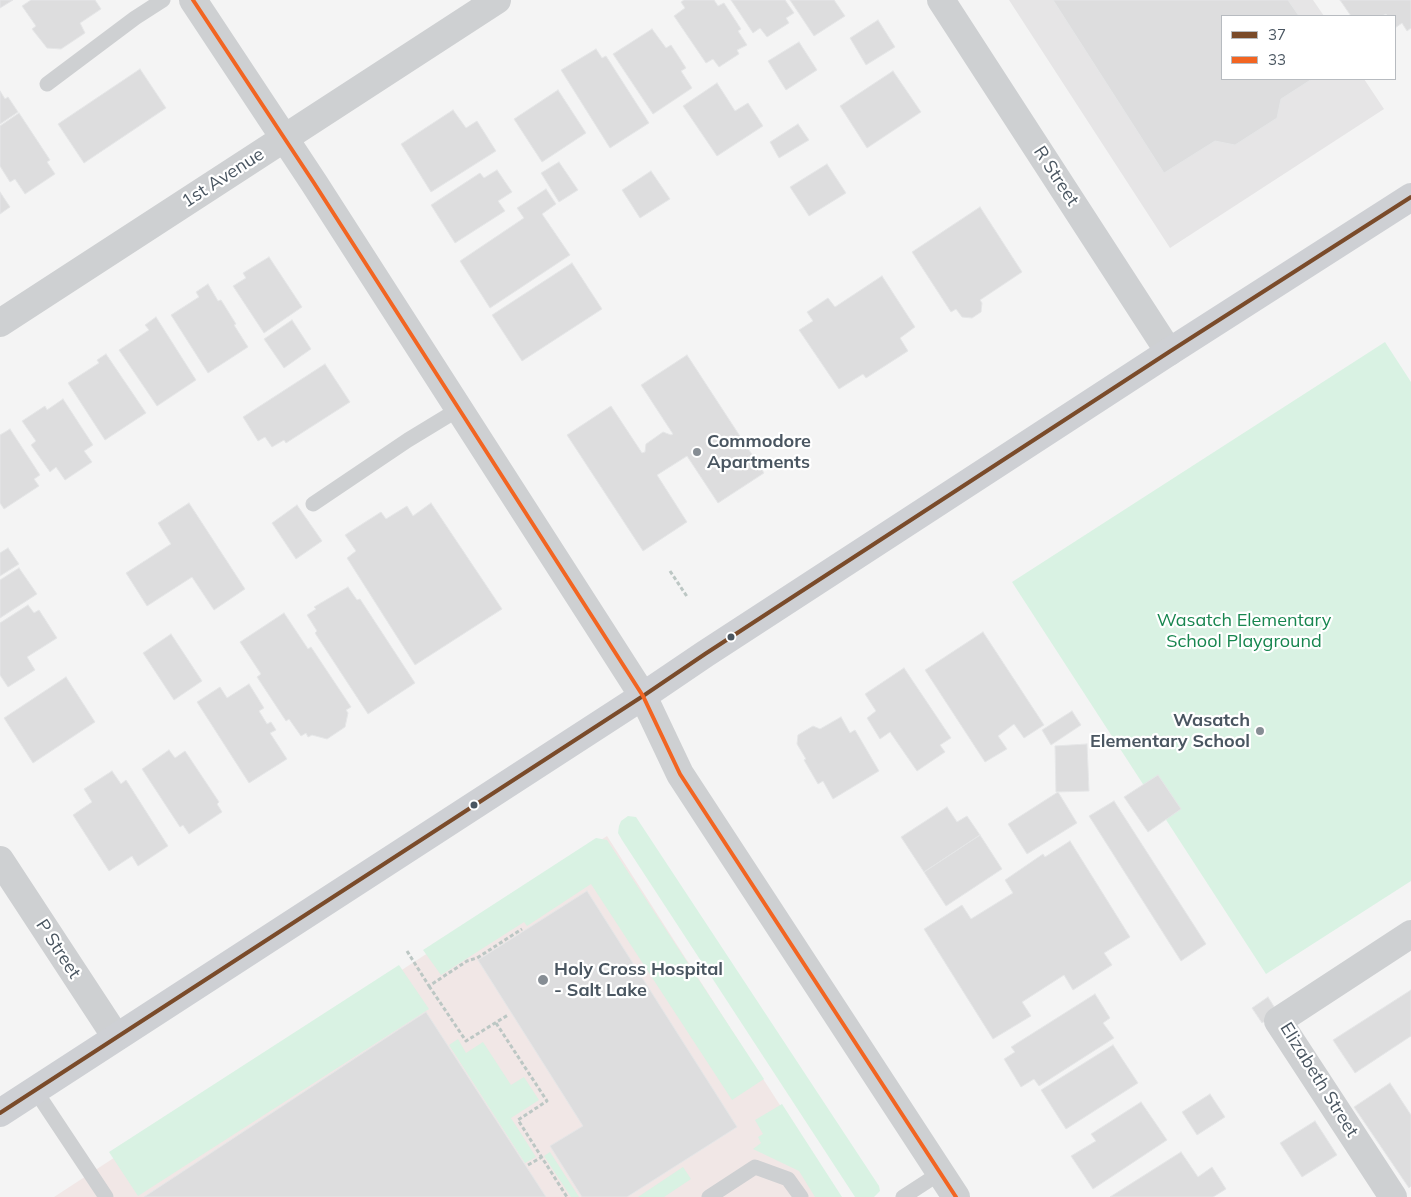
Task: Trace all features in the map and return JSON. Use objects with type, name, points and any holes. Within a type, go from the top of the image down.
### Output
[{"type":"main road","points":[[0,1112],[643,696],[1169,352],[1411,197]]},
{"type":"street","points":[[193,0],[643,696],[680,774],[956,1197]]},
{"type":"street","name":"1st Avenue","points":[[0,323],[497,0]]},
{"type":"street","name":"R Street","points":[[941,0],[1169,352]]},
{"type":"street","name":"P Street","points":[[0,860],[116,1037]]},
{"type":"street","name":"Elizabeth Street","points":[[1392,1197],[1278,1021],[1411,934]]},
{"type":"lane","points":[[47,84],[135,18],[163,0]]},
{"type":"lane","points":[[313,504],[408,440],[459,409]]},
{"type":"lane","points":[[35,1090],[106,1197]]},
{"type":"lane","points":[[709,1197],[756,1167],[788,1179],[801,1197]]},
{"type":"lane","points":[[903,1197],[940,1173]]},
{"type":"path","points":[[670,571],[688,598]]},
{"type":"path","points":[[429,986],[468,960],[477,958],[522,929]]},
{"type":"path","points":[[408,951],[466,1042],[508,1015]]},
{"type":"path","points":[[496,1023],[547,1101],[518,1120],[567,1197]]},
{"type":"path","points":[[528,1165],[542,1157]]},
{"type":"shaded area","points":[[1009,0],[1313,0],[1323,15],[1221,15],[1221,80],[1365,80],[1384,109],[1170,248]]},
{"type":"shaded area","name":"Holy Cross Hospital - Salt Lake","points":[[607,836],[839,1197],[54,1197]]},
{"type":"green space","name":"Wasatch Elementary School Playground","points":[[1385,342],[1411,382],[1411,881],[1266,974],[1012,582]]},
{"type":"green space","points":[[628,816],[636,817],[879,1186],[880,1191],[874,1197],[855,1197],[622,840],[618,833],[619,826],[621,821]]},
{"type":"green space","points":[[596,838],[607,840],[764,1079],[732,1100],[591,884],[527,926],[524,922],[441,975],[423,950]]},
{"type":"green space","points":[[399,965],[429,1009],[138,1196],[109,1152]]},
{"type":"green space","points":[[458,1039],[466,1053],[483,1042],[511,1085],[524,1077],[539,1100],[511,1118],[536,1157],[525,1163],[449,1045]]},
{"type":"green space","points":[[782,1104],[842,1197],[815,1197],[799,1171],[753,1149],[761,1143],[758,1137],[763,1134],[755,1120]]},
{"type":"green space","points":[[550,1152],[579,1197],[571,1197],[544,1156]]},
{"type":"green space","points":[[683,1167],[691,1179],[664,1197],[638,1197]]},
{"type":"building","points":[[0,0],[13,0],[0,8]]},
{"type":"building","points":[[31,0],[95,0],[101,9],[80,23],[85,33],[61,49],[47,48],[32,29],[36,26],[22,6]]},
{"type":"building","points":[[684,0],[714,0],[718,6],[724,3],[741,29],[738,31],[747,45],[737,50],[739,54],[719,67],[713,59],[706,63],[674,16],[685,8],[681,2]]},
{"type":"building","points":[[731,0],[785,0],[794,13],[786,18],[789,23],[767,37],[760,28],[753,33]]},
{"type":"building","points":[[790,0],[834,0],[845,16],[814,36]]},
{"type":"building","points":[[1053,0],[1288,0],[1298,15],[1221,15],[1221,80],[1310,80],[1281,99],[1277,118],[1235,145],[1215,141],[1164,173]]},
{"type":"building","points":[[1340,0],[1411,0],[1411,28],[1407,31],[1402,23],[1396,27],[1396,15],[1350,15]]},
{"type":"building","points":[[878,20],[895,47],[866,65],[850,38]]},
{"type":"building","points":[[652,29],[666,48],[671,45],[686,68],[681,71],[692,88],[653,114],[613,54]]},
{"type":"building","points":[[799,42],[817,70],[786,90],[768,61]]},
{"type":"building","points":[[596,49],[602,58],[606,56],[649,123],[610,148],[561,70]]},
{"type":"building","points":[[140,69],[166,108],[84,163],[58,124]]},
{"type":"building","points":[[893,71],[921,112],[867,148],[840,106]]},
{"type":"building","points":[[717,83],[735,111],[748,103],[763,126],[717,156],[683,106]]},
{"type":"building","points":[[558,90],[586,133],[542,162],[514,119]]},
{"type":"building","points":[[0,91],[5,99],[8,97],[18,112],[0,124]]},
{"type":"building","points":[[453,110],[466,128],[477,121],[496,151],[431,192],[401,144]]},
{"type":"building","points":[[19,113],[50,160],[47,162],[55,174],[25,194],[15,179],[10,182],[0,166],[0,126]]},
{"type":"building","points":[[798,124],[809,140],[779,158],[770,142]]},
{"type":"building","points":[[559,162],[578,190],[559,202],[541,173]]},
{"type":"building","points":[[827,164],[846,193],[809,216],[790,187]]},
{"type":"building","points":[[497,170],[512,192],[498,201],[505,211],[455,243],[431,205],[480,173],[484,178]]},
{"type":"building","points":[[651,171],[670,199],[640,218],[622,190]]},
{"type":"building","points":[[546,189],[556,204],[542,214],[570,255],[490,308],[460,261],[524,218],[517,208]]},
{"type":"building","points":[[0,192],[10,207],[0,214]]},
{"type":"building","points":[[980,207],[1022,272],[980,300],[982,303],[981,312],[972,318],[962,317],[956,309],[951,312],[912,252]]},
{"type":"building","points":[[269,257],[302,307],[264,333],[233,286],[246,278],[243,273]]},
{"type":"building","points":[[572,263],[602,309],[522,361],[492,315]]},
{"type":"building","points":[[882,276],[915,327],[900,338],[908,351],[866,378],[863,374],[839,389],[799,330],[813,321],[807,312],[828,298],[835,307]]},
{"type":"building","points":[[208,284],[218,301],[221,300],[248,347],[208,373],[171,315],[199,297],[196,292]]},
{"type":"building","points":[[156,317],[196,380],[157,406],[119,350],[149,330],[145,325]]},
{"type":"building","points":[[292,320],[311,349],[284,368],[264,339]]},
{"type":"building","points":[[106,354],[146,413],[105,440],[68,383],[99,363],[97,360]]},
{"type":"building","name":"Commodore Apartments","points":[[687,355],[764,473],[718,503],[687,456],[657,475],[687,522],[643,551],[567,435],[611,406],[642,453],[645,452],[646,444],[663,432],[673,434],[641,385]]},
{"type":"building","points":[[325,364],[350,402],[286,443],[284,440],[272,447],[265,437],[258,441],[243,417]]},
{"type":"building","points":[[63,399],[93,445],[84,451],[92,462],[65,480],[56,467],[50,472],[31,445],[36,441],[22,421],[45,406],[47,410]]},
{"type":"building","points":[[10,429],[40,475],[34,479],[39,486],[4,509],[0,503],[0,435]]},
{"type":"building","points":[[189,503],[245,589],[214,610],[192,577],[147,606],[126,573],[171,544],[158,523]]},
{"type":"building","points":[[431,503],[502,609],[415,665],[347,558],[356,551],[345,535],[381,512],[386,519],[407,506],[413,516]]},
{"type":"building","points":[[297,505],[322,541],[296,559],[272,523]]},
{"type":"building","points":[[8,548],[19,564],[0,576],[0,553]]},
{"type":"building","points":[[19,568],[37,594],[0,618],[0,580]]},
{"type":"building","points":[[348,587],[357,600],[360,599],[415,683],[368,714],[315,633],[317,631],[307,615],[316,609],[314,607]]},
{"type":"building","points":[[28,605],[34,613],[39,610],[57,638],[27,657],[35,670],[8,687],[0,675],[0,623]]},
{"type":"building","points":[[284,613],[308,649],[311,647],[351,707],[346,710],[348,713],[345,727],[327,739],[312,735],[308,737],[306,733],[301,736],[289,719],[286,721],[257,677],[261,674],[240,642]]},
{"type":"building","points":[[983,632],[1044,725],[1024,738],[1014,724],[998,736],[1007,749],[985,762],[925,670]]},
{"type":"building","points":[[171,634],[202,681],[174,700],[143,653]]},
{"type":"building","points":[[904,668],[951,738],[940,745],[945,752],[917,771],[890,732],[880,739],[867,718],[876,711],[865,694]]},
{"type":"building","points":[[66,677],[95,722],[33,763],[4,718]]},
{"type":"building","points":[[249,684],[264,708],[259,711],[267,724],[271,722],[276,730],[270,733],[287,759],[249,783],[197,702],[220,687],[227,698]]},
{"type":"building","points":[[1072,711],[1081,725],[1051,745],[1042,730]]},
{"type":"building","points":[[841,717],[850,733],[855,730],[879,771],[833,799],[823,781],[818,784],[797,744],[798,735],[813,726],[820,729]]},
{"type":"building","points":[[1087,744],[1089,791],[1056,792],[1055,746]]},
{"type":"building","points":[[169,750],[175,758],[185,751],[219,802],[217,804],[222,812],[189,834],[183,825],[180,827],[142,769]]},
{"type":"building","points":[[112,771],[121,784],[126,780],[168,846],[138,866],[132,856],[109,871],[73,815],[92,802],[84,789]]},
{"type":"building","points":[[1158,775],[1181,809],[1148,832],[1124,797]]},
{"type":"building","points":[[1058,792],[1077,823],[1027,854],[1008,824]]},
{"type":"building","points":[[1114,801],[1206,944],[1181,961],[1089,816]]},
{"type":"building","points":[[947,807],[957,822],[967,816],[980,835],[924,872],[901,837]]},
{"type":"building","points":[[980,835],[1002,869],[946,906],[924,872]]},
{"type":"building","points":[[1070,841],[1130,937],[1104,953],[1112,965],[1073,990],[1064,975],[1022,1002],[1031,1016],[993,1039],[924,929],[962,905],[971,919],[1013,893],[1005,880],[1043,854],[1045,857]]},
{"type":"building","points":[[587,891],[737,1127],[627,1197],[582,1197],[550,1146],[583,1126],[478,960]]},
{"type":"building","points":[[1411,990],[1411,1036],[1355,1073],[1333,1040]]},
{"type":"building","points":[[1095,994],[1110,1018],[1103,1023],[1114,1038],[1039,1086],[1034,1079],[1021,1087],[1004,1059],[1015,1052],[1011,1047]]},
{"type":"building","points":[[1268,997],[1278,1013],[1262,1023],[1252,1008]]},
{"type":"building","points":[[426,1012],[546,1197],[144,1197],[398,1030]]},
{"type":"building","points":[[1113,1045],[1138,1083],[1066,1129],[1041,1090]]},
{"type":"building","points":[[1390,1083],[1411,1115],[1411,1186],[1409,1188],[1354,1107]]},
{"type":"building","points":[[1210,1094],[1225,1117],[1197,1135],[1182,1112]]},
{"type":"building","points":[[1141,1102],[1167,1140],[1093,1189],[1071,1156],[1096,1141],[1091,1134]]},
{"type":"building","points":[[1315,1121],[1337,1155],[1302,1177],[1280,1143]]},
{"type":"building","points":[[1181,1152],[1198,1177],[1212,1167],[1226,1189],[1213,1197],[1110,1197]]},
{"type":"transit line","name":"33","points":[[193,0],[314,183],[643,696],[680,774],[956,1197]]},
{"type":"transit line","name":"37","points":[[0,1113],[1169,352],[1411,197]]},
{"type":"place","name":"Commodore Apartments","points":[[697,452]]},
{"type":"place","name":"Wasatch Elementary School","points":[[1260,731]]},
{"type":"place","name":"Holy Cross Hospital - Salt Lake","points":[[543,980]]}]
